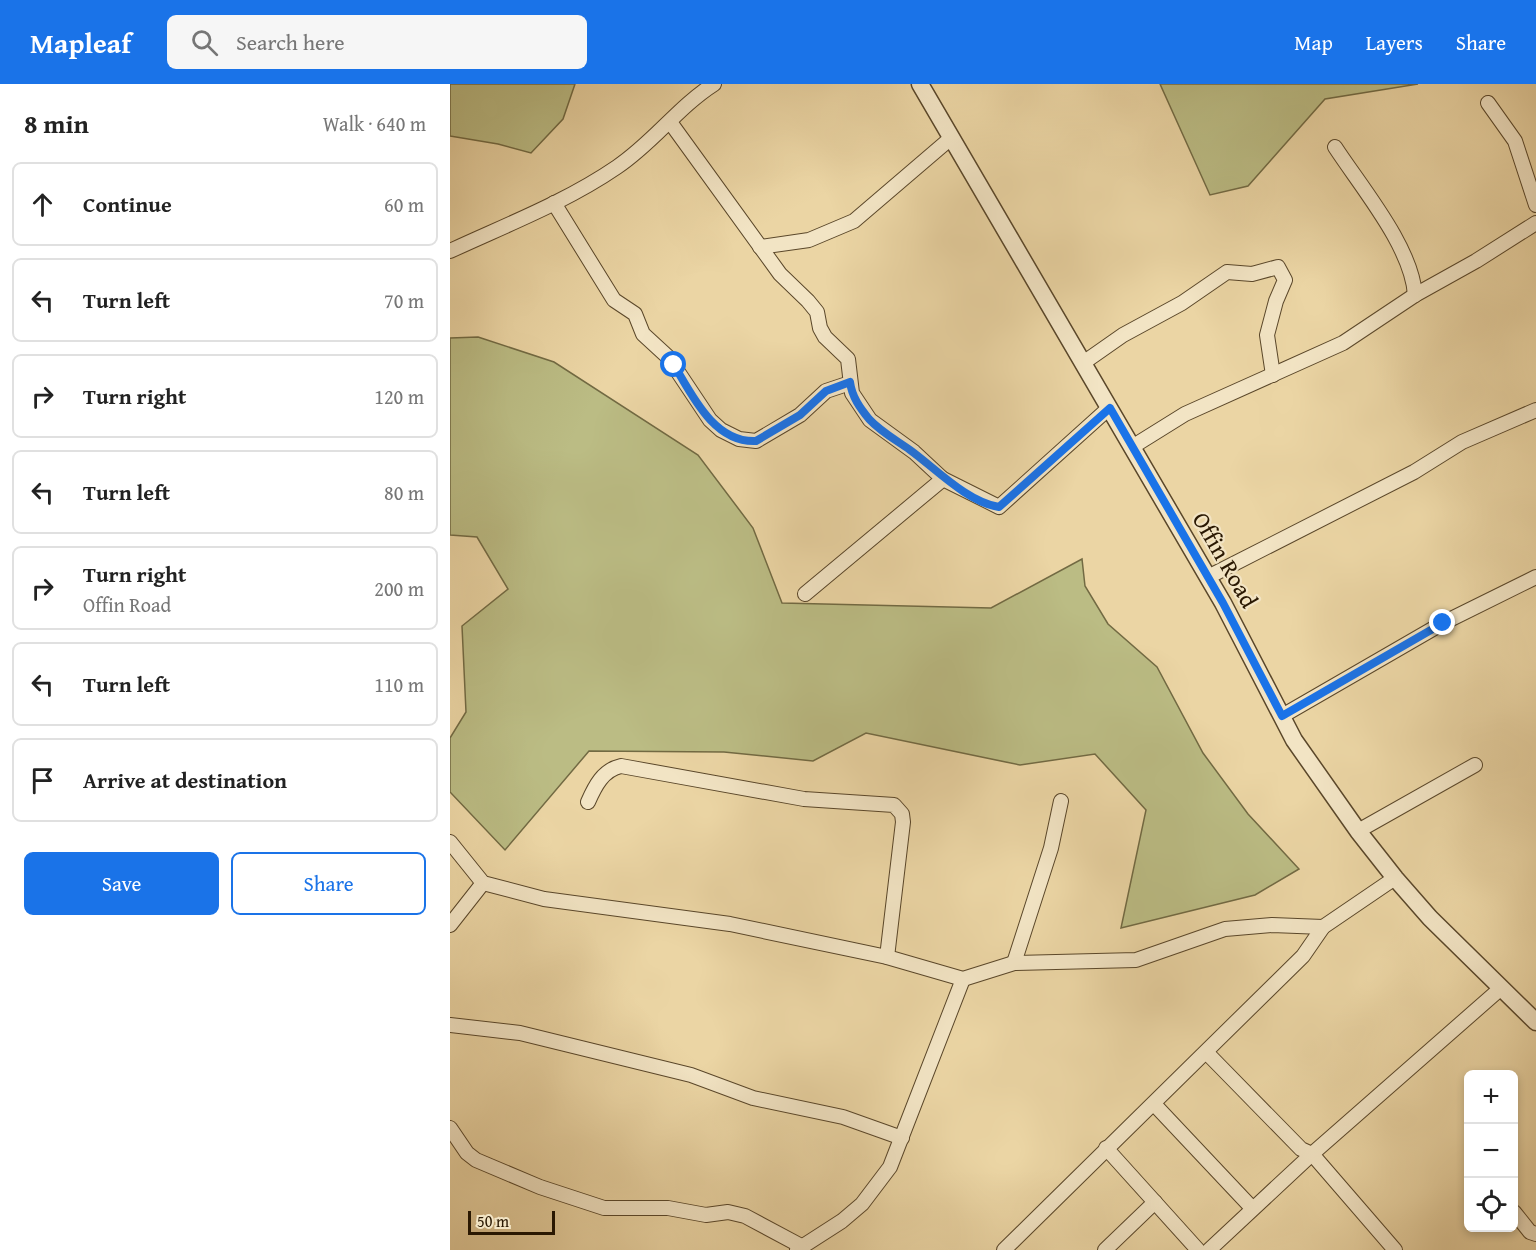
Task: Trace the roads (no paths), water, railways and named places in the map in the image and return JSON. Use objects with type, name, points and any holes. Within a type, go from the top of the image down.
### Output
[{"type":"street","points":[[450,251],[554,203],[617,168],[693,99],[714,84]]},
{"type":"street","name":"Offin Road","points":[[920,84],[1208,577],[1294,740],[1358,831],[1395,878],[1500,989],[1536,1022]]},
{"type":"street","points":[[1488,103],[1515,141],[1520,165],[1536,205]]},
{"type":"street","points":[[670,122],[780,274],[802,294],[817,312],[820,328],[825,337],[848,359],[852,393],[870,420],[914,453],[943,479],[999,507],[1110,408]]},
{"type":"street","points":[[760,247],[809,240],[840,229],[869,210],[951,138]]},
{"type":"street","points":[[1335,147],[1391,231],[1410,270],[1415,295]]},
{"type":"street","points":[[554,203],[614,300],[635,314],[643,334],[674,365],[710,420],[721,430],[739,439],[756,441],[800,415],[826,391],[850,382]]},
{"type":"street","points":[[1132,447],[1180,417],[1343,343],[1415,295],[1476,261],[1536,223]]},
{"type":"street","points":[[1083,363],[1123,335],[1182,303],[1227,272],[1252,274],[1278,267],[1285,280],[1276,301],[1268,335],[1273,375]]},
{"type":"street","points":[[1208,577],[1414,472],[1462,442],[1536,410]]},
{"type":"street","points":[[806,594],[943,479]]},
{"type":"street","points":[[1282,716],[1443,623],[1536,577]]},
{"type":"street","points":[[1358,831],[1475,765]]},
{"type":"street","points":[[588,802],[595,785],[605,774],[612,768],[621,766],[804,799],[894,805],[902,814],[903,822],[887,957]]},
{"type":"street","points":[[1014,963],[1051,848],[1061,801]]},
{"type":"street","points":[[450,842],[483,883],[544,899],[730,924],[887,957],[963,979],[1014,963],[1115,963],[1136,960],[1225,929],[1272,925],[1323,927]]},
{"type":"street","points":[[1004,1250],[1304,956],[1323,927],[1395,878]]},
{"type":"street","points":[[450,925],[483,883]]},
{"type":"street","points":[[450,1128],[467,1153],[476,1160],[540,1187],[604,1208],[668,1208],[706,1215],[728,1212],[745,1216],[800,1248],[842,1221],[862,1204],[890,1167],[963,979]]},
{"type":"street","points":[[1209,1250],[1312,1154],[1500,989]]},
{"type":"street","points":[[450,1025],[528,1035],[691,1075],[753,1098],[843,1117],[902,1138]]},
{"type":"street","points":[[1207,1053],[1301,1149],[1312,1154],[1395,1250]]},
{"type":"street","points":[[1154,1104],[1252,1208]]},
{"type":"street","points":[[1106,1148],[1198,1250]]},
{"type":"street","points":[[1105,1250],[1155,1202]]},
{"type":"street","points":[[1518,1217],[1530,1232],[1536,1234]]}]
